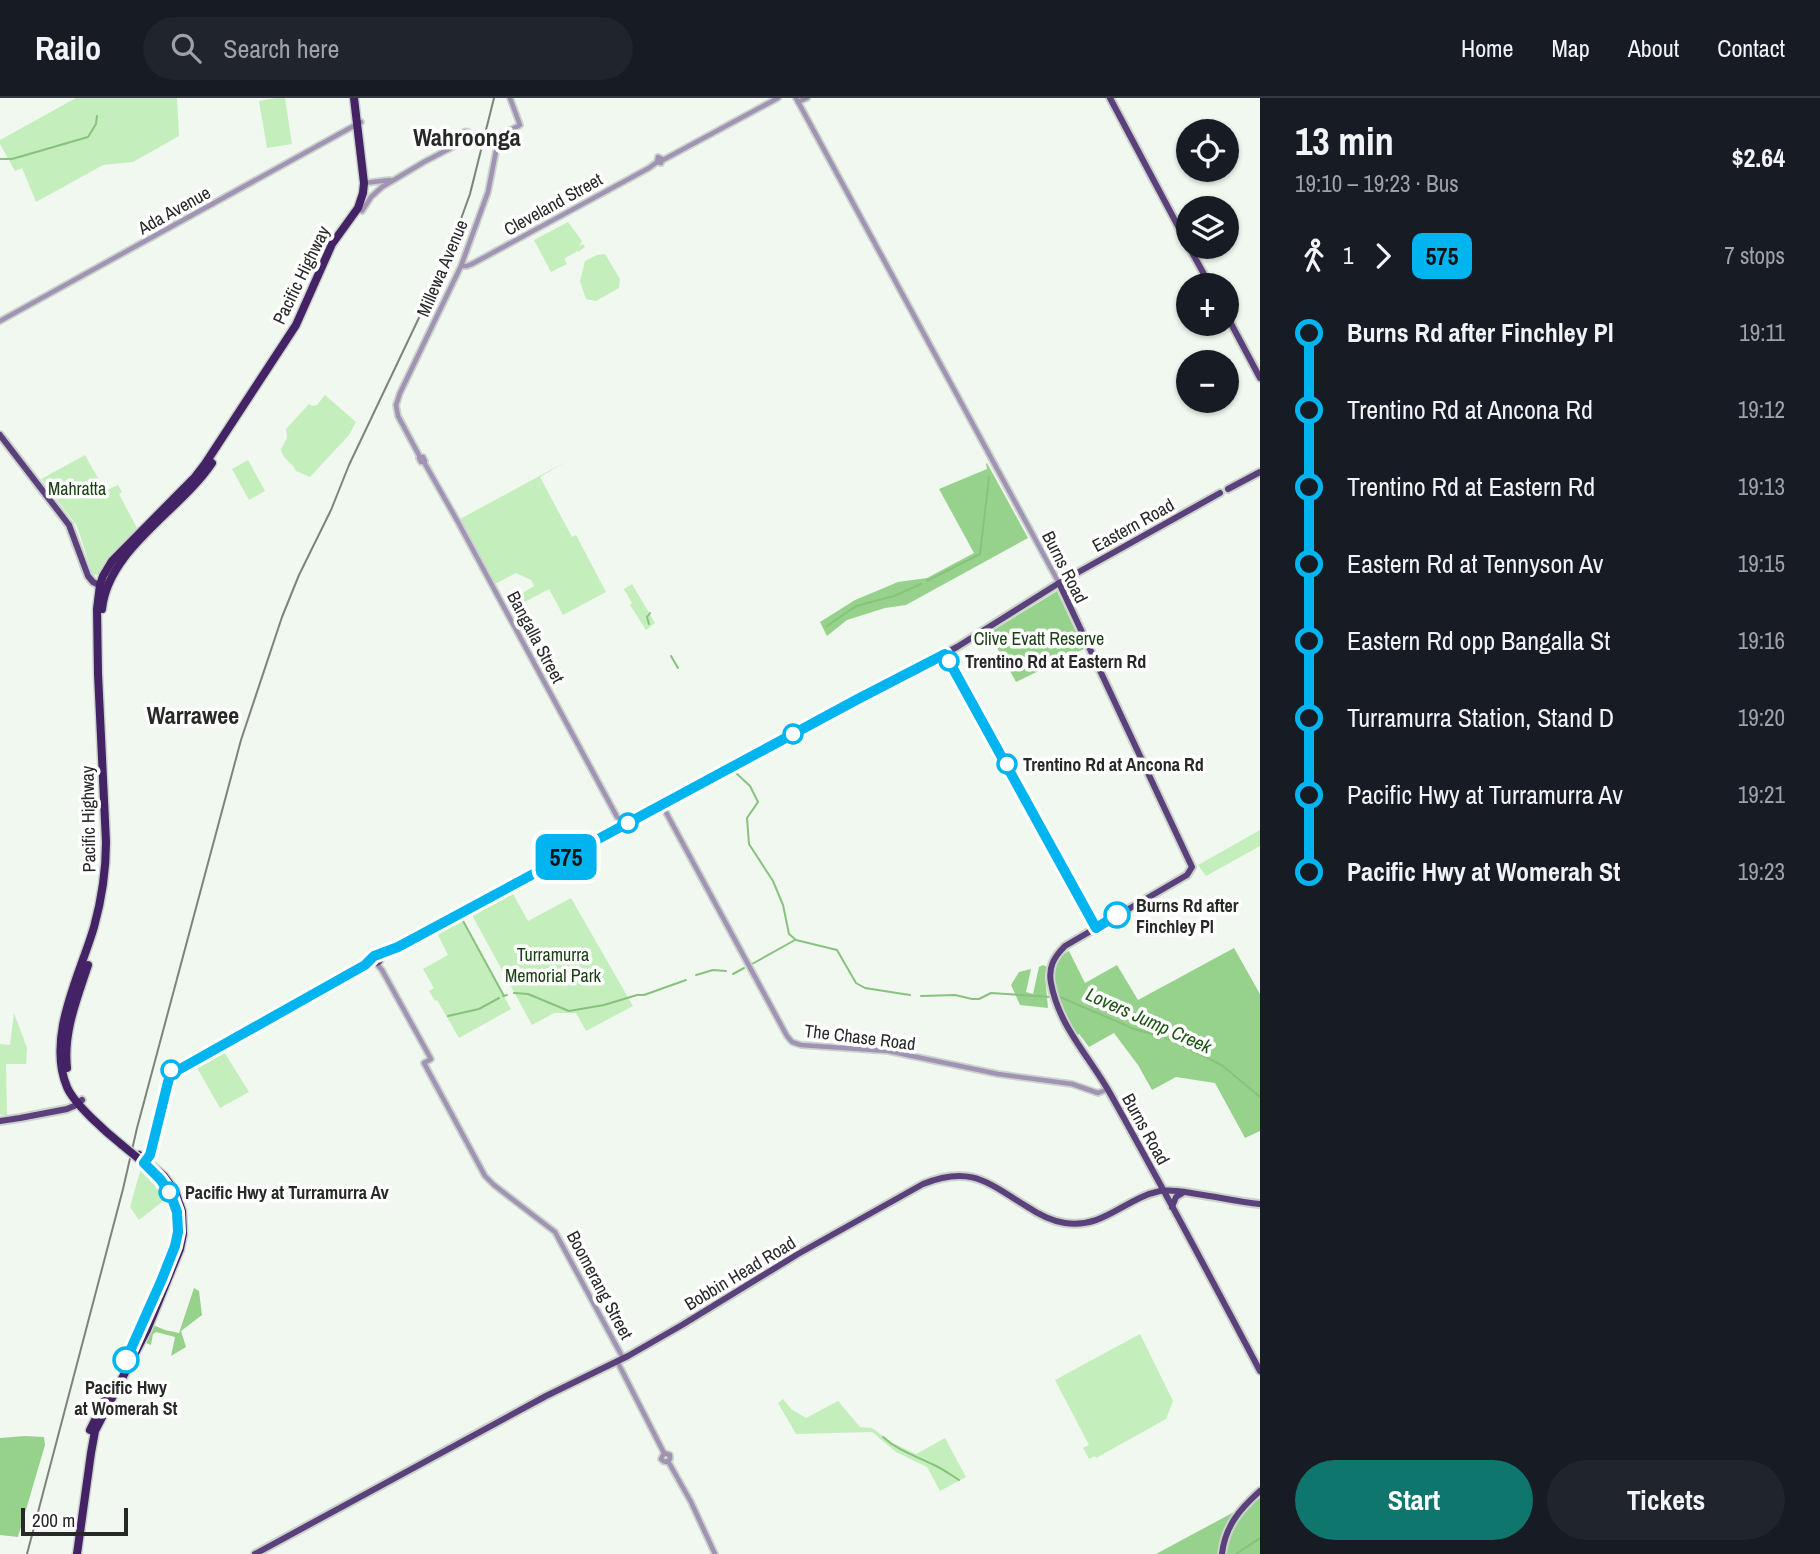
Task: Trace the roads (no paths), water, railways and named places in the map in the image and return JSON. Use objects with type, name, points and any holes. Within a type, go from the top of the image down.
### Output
[{"type":"highway","name":"Pacific Highway","points":[[103,587],[124,556],[201,479],[293,338],[335,246],[362,211],[367,199],[356,98]]},
{"type":"highway","name":"Pacific Highway","points":[[75,1554],[90,1430],[141,1328],[175,1246],[178,1232],[177,1212],[170,1193],[160,1179],[80,1102],[66,1086],[62,1070],[61,1032],[99,910],[106,867],[97,610],[103,576],[112,561],[201,469],[274,360],[296,325],[331,244],[358,208],[366,183]]},
{"type":"main road","points":[[1110,98],[1176,222]]},
{"type":"main road","points":[[1238,336],[1260,378]]},
{"type":"main road","points":[[0,435],[69,525],[88,576],[103,587]]},
{"type":"main road","name":"Eastern Road","points":[[142,1160],[150,1155],[171,1070],[180,1069],[398,947],[957,648],[1059,583],[1220,493],[1222,487],[1228,489],[1260,472]]},
{"type":"main road","name":"Burns Road","points":[[1059,583],[1192,865],[1186,875],[1066,946],[1052,962],[1051,985],[1062,1018],[1072,1037],[1108,1089],[1260,1371]]},
{"type":"main road","points":[[0,1121],[67,1109],[80,1102]]},
{"type":"main road","name":"Bobbin Head Road","points":[[255,1554],[546,1395],[620,1360],[798,1254],[935,1179],[957,1175],[976,1178],[1042,1216],[1072,1224],[1102,1219],[1144,1196],[1172,1190],[1260,1204]]},
{"type":"main road","points":[[1172,1207],[1176,1197],[1184,1192]]},
{"type":"main road","points":[[1222,1554],[1232,1522],[1260,1491]]},
{"type":"street","points":[[362,211],[377,191],[457,144],[464,138],[466,131],[470,135],[496,137],[520,125],[510,98]]},
{"type":"street","name":"Cleveland Street","points":[[461,265],[472,264],[778,98]]},
{"type":"street","points":[[797,100],[807,98]]},
{"type":"street","name":"Burns Road","points":[[797,100],[1059,583]]},
{"type":"street","name":"Ada Avenue","points":[[0,321],[359,124]]},
{"type":"street","name":"Millewa Avenue","points":[[396,405],[461,265],[488,192],[496,137]]},
{"type":"street","points":[[366,183],[394,179]]},
{"type":"street","name":"Bangalla Street","points":[[396,405],[398,416],[622,826]]},
{"type":"street","name":"The Chase Road","points":[[662,805],[792,1042],[801,1045],[888,1051],[998,1074],[1072,1084],[1098,1093],[1108,1089]]},
{"type":"street","name":"Boomerang Street","points":[[377,960],[431,1059],[424,1063],[485,1176],[555,1232],[664,1453],[670,1455],[668,1461],[715,1554]]},
{"type":"waterway","points":[[0,159],[12,159],[88,137],[96,124],[97,116]]},
{"type":"waterway","points":[[927,581],[980,554],[989,477]]},
{"type":"waterway","points":[[827,626],[856,606],[894,596],[921,584]]},
{"type":"waterway","points":[[649,624],[647,617],[650,613]]},
{"type":"waterway","points":[[671,656],[678,668]]},
{"type":"waterway","points":[[737,774],[750,786],[758,802],[747,818],[749,844],[773,881],[783,905],[789,934],[796,940],[837,950],[856,983],[865,988],[910,995]]},
{"type":"waterway","points":[[462,919],[504,996]]},
{"type":"waterway","points":[[752,964],[795,940]]},
{"type":"waterway","points":[[733,974],[744,968]]},
{"type":"waterway","points":[[696,975],[713,970],[726,971]]},
{"type":"waterway","points":[[514,993],[528,994],[569,1011],[644,995],[686,980]]},
{"type":"waterway","name":"Lovers Jump Creek","points":[[921,996],[955,995],[979,999],[991,993],[1051,997]]},
{"type":"waterway","points":[[503,996],[507,995]]},
{"type":"waterway","name":"Lovers Jump Creek","points":[[1060,997],[1137,1030],[1164,1037],[1200,1054],[1223,1066],[1260,1097]]},
{"type":"waterway","points":[[448,1016],[479,1009],[499,998]]},
{"type":"waterway","points":[[883,1437],[901,1450],[959,1480]]},
{"type":"waterway","points":[[1236,1554],[1260,1538]]},
{"type":"railway","points":[[27,1554],[241,740],[282,617],[299,575],[445,263],[470,194],[494,98]]},
{"type":"place","name":"Trentino Rd at Eastern Rd","points":[[949,661]]},
{"type":"place","name":"Trentino Rd at Ancona Rd","points":[[1007,764]]},
{"type":"place","name":"Burns Rd after Finchley Pl","points":[[1117,915]]},
{"type":"place","name":"Pacific Hwy at Turramurra Av","points":[[169,1192]]},
{"type":"place","name":"Pacific Hwy at Womerah St","points":[[126,1360]]},
{"type":"district","name":"Wahroonga","points":[[467,137]]},
{"type":"district","name":"Warrawee","points":[[193,715]]},
{"type":"park label","name":"Mahratta","points":[[77,488]]},
{"type":"park label","name":"Clive Evatt Reserve","points":[[1039,638]]},
{"type":"park label","name":"Turramurra Memorial Park","points":[[553,964]]}]
